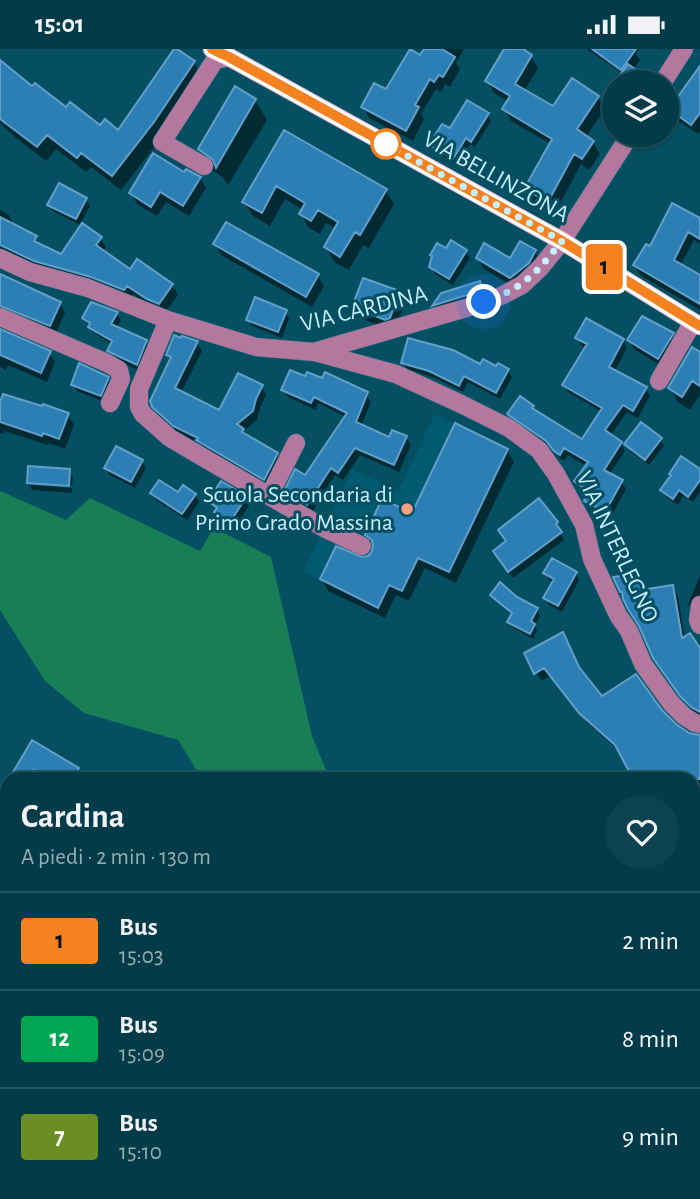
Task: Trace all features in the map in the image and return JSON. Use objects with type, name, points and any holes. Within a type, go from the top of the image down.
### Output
[{"type":"main road","name":"VIA BELLINZONA","points":[[212,49],[227,53],[562,241],[696,324]]},
{"type":"street","points":[[671,70],[684,49]]},
{"type":"street","points":[[204,166],[162,142],[215,60],[227,53]]},
{"type":"street","name":"VIA CARDINA","points":[[0,258],[30,272],[88,288],[168,320],[256,347],[314,352],[443,315],[501,296],[522,285],[562,241],[622,147]]},
{"type":"street","points":[[0,271],[108,296]]},
{"type":"street","points":[[0,317],[119,370],[121,379],[110,403]]},
{"type":"street","points":[[168,320],[139,389],[139,407],[143,414],[170,438],[362,546]]},
{"type":"street","points":[[659,381],[696,324]]},
{"type":"street","name":"VIA INTERLEGNO","points":[[314,352],[396,373],[509,429],[539,450],[556,474],[584,525],[592,559],[643,664],[671,703],[684,716],[700,724]]},
{"type":"street","points":[[270,496],[296,443]]},
{"type":"street","name":"VIA INTERLEGNO","points":[[700,605],[700,625]]},
{"type":"shaded area","name":"Scuola Secondaria di Primo Grado Massina","points":[[435,414],[508,449],[449,572],[418,558],[402,591],[389,585],[378,608],[303,572],[352,469],[398,491]]},
{"type":"green space","points":[[0,491],[66,520],[90,498],[200,551],[214,528],[271,557],[312,736],[327,772],[198,772],[178,740],[84,713],[45,681],[0,610]]},
{"type":"building","points":[[174,49],[195,61],[154,122],[112,176],[81,153],[77,158],[47,135],[37,147],[0,119],[0,60],[32,86],[35,83],[66,107],[70,102],[100,125],[105,119],[118,130]]},
{"type":"building","points":[[410,49],[420,55],[424,49],[442,49],[455,57],[443,77],[439,75],[434,82],[430,79],[415,105],[419,107],[406,131],[361,107],[374,83],[386,89]]},
{"type":"building","points":[[504,49],[523,49],[532,55],[515,84],[553,106],[572,78],[599,96],[577,129],[594,141],[582,159],[574,154],[548,202],[524,189],[552,139],[502,109],[510,96],[485,81]]},
{"type":"building","points":[[592,49],[636,49],[621,70]]},
{"type":"building","points":[[628,64],[636,70],[624,70]]},
{"type":"building","points":[[700,66],[700,113],[691,125],[679,116],[679,95]]},
{"type":"building","points":[[235,86],[256,99],[216,168],[213,160],[198,149]]},
{"type":"building","points":[[467,100],[489,113],[471,142],[466,138],[453,159],[429,145],[442,124],[450,128]]},
{"type":"building","points":[[284,130],[387,189],[360,235],[355,232],[340,257],[324,247],[338,222],[318,210],[311,221],[299,214],[305,203],[276,186],[262,213],[242,202]]},
{"type":"building","points":[[153,153],[184,172],[186,169],[201,177],[183,206],[160,192],[151,207],[129,193]]},
{"type":"building","points":[[59,183],[87,198],[76,219],[47,205]]},
{"type":"building","points":[[672,203],[700,218],[700,239],[688,232],[674,260],[700,275],[700,304],[633,265],[646,244],[650,246]]},
{"type":"building","points":[[0,217],[37,236],[34,241],[61,254],[82,223],[102,237],[96,245],[130,269],[137,259],[173,284],[159,304],[127,286],[124,290],[91,277],[34,261],[0,245]]},
{"type":"building","points":[[226,222],[319,274],[306,297],[213,244]]},
{"type":"building","points":[[451,240],[467,250],[449,279],[429,267],[430,255],[437,243],[446,248]]},
{"type":"building","points":[[520,241],[536,250],[529,263],[510,278],[476,258],[484,243],[510,258]]},
{"type":"building","points":[[0,274],[61,302],[50,326],[0,306]]},
{"type":"building","points":[[363,278],[400,291],[390,318],[385,320],[352,307]]},
{"type":"building","points":[[480,281],[483,290],[432,306],[441,293]]},
{"type":"building","points":[[255,297],[287,310],[278,332],[246,320]]},
{"type":"building","points":[[91,302],[118,312],[111,324],[147,340],[137,365],[107,351],[112,341],[88,327],[90,323],[82,318]]},
{"type":"building","points":[[642,316],[674,333],[658,359],[627,340]]},
{"type":"building","points":[[586,318],[624,339],[609,367],[647,387],[633,411],[623,405],[605,430],[622,442],[604,470],[623,480],[605,512],[584,501],[587,491],[574,481],[588,462],[564,448],[560,455],[546,441],[507,414],[520,396],[534,406],[532,408],[582,439],[602,408],[562,385],[587,344],[575,338]]},
{"type":"building","points":[[0,329],[51,351],[41,373],[0,355]]},
{"type":"building","points":[[174,335],[198,341],[175,388],[219,410],[238,373],[263,385],[253,411],[237,424],[244,429],[242,432],[278,453],[264,480],[196,440],[198,438],[173,426],[152,407],[150,401],[171,357],[166,355]]},
{"type":"building","points":[[408,338],[453,350],[480,364],[483,359],[509,369],[496,393],[464,376],[459,386],[429,371],[401,363]]},
{"type":"building","points":[[692,347],[700,352],[700,386],[692,381],[682,397],[668,388]]},
{"type":"building","points":[[79,363],[109,377],[101,396],[71,385]]},
{"type":"building","points":[[290,370],[305,376],[307,372],[322,378],[325,372],[368,392],[356,422],[389,437],[392,430],[407,436],[394,465],[355,448],[338,473],[331,468],[307,505],[284,491],[295,469],[305,475],[347,413],[314,397],[311,403],[281,390]]},
{"type":"building","points":[[3,394],[69,413],[59,439],[0,422],[0,402]]},
{"type":"building","points":[[641,422],[662,438],[645,460],[624,444]]},
{"type":"building","name":"Scuola Secondaria di Primo Grado Massina","points":[[455,423],[508,449],[449,572],[418,558],[402,591],[389,585],[378,608],[320,579],[336,546],[362,557],[368,556],[372,551],[372,540],[365,535],[382,499],[412,513]]},
{"type":"building","points":[[116,446],[143,460],[131,482],[104,468]]},
{"type":"building","points":[[681,456],[700,469],[700,480],[688,497],[679,490],[673,499],[660,490]]},
{"type":"building","points":[[28,466],[70,469],[69,486],[27,483]]},
{"type":"building","points":[[159,480],[178,492],[183,485],[196,494],[182,514],[150,493]]},
{"type":"building","points":[[221,481],[247,496],[230,522],[214,512],[217,508],[208,501]]},
{"type":"building","points":[[539,498],[558,522],[556,524],[562,532],[508,572],[493,551],[506,541],[498,530]]},
{"type":"building","points":[[552,558],[577,572],[558,606],[543,598],[554,579],[543,573]]},
{"type":"building","points":[[639,573],[641,590],[673,585],[682,638],[690,633],[700,648],[700,712],[680,696],[653,658],[613,577]]},
{"type":"building","points":[[500,582],[517,597],[538,608],[531,621],[535,624],[530,634],[507,622],[512,613],[490,595]]},
{"type":"building","points":[[563,632],[579,667],[602,696],[636,674],[662,710],[676,724],[689,733],[700,735],[700,772],[629,772],[615,745],[579,713],[544,668],[534,674],[524,653]]},
{"type":"building","points":[[32,740],[79,768],[76,772],[13,772]]},
{"type":"bus line","name":"1","points":[[212,49],[562,241],[700,326]]},
{"type":"place","name":"Scuola Secondaria di Primo Grado Massina","points":[[407,509]]},
{"type":"route","points":[[386,144],[562,241],[522,285],[484,302]]}]
